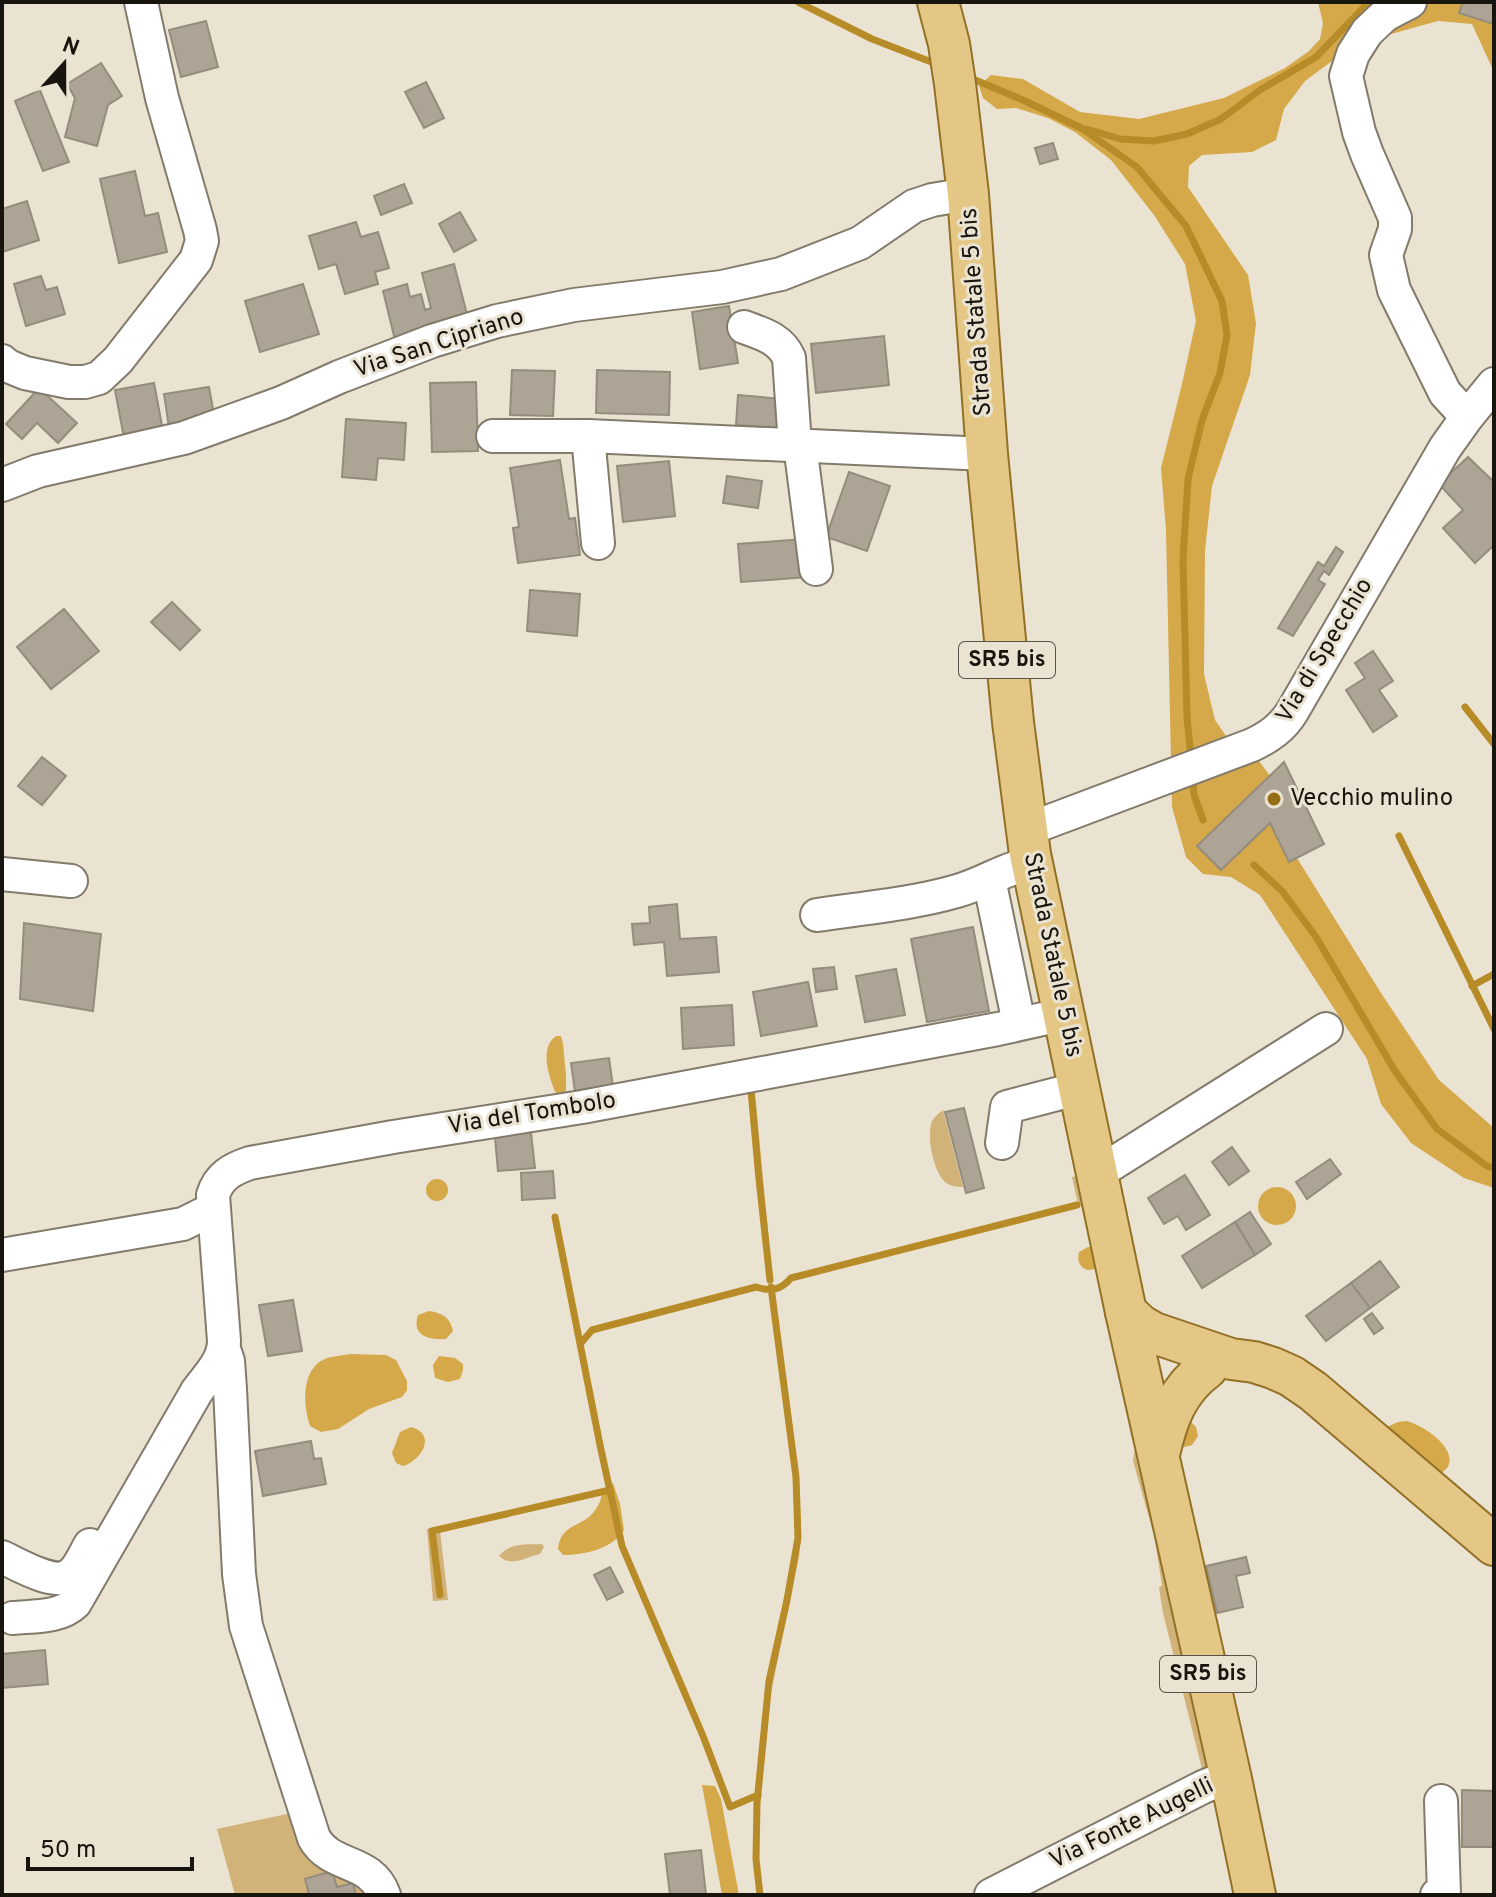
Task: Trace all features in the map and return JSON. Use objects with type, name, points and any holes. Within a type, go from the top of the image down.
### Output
[{"type":"main road","name":"Strada Statale 5 bis","points":[[938,2],[949,44],[968,194],[987,454],[1013,722],[1029,846],[1126,1312],[1255,1895]]},
{"type":"main road","points":[[1126,1312],[1145,1328],[1210,1358]]},
{"type":"main road","points":[[1137,1359],[1156,1345],[1172,1343],[1210,1358],[1254,1362],[1302,1383],[1494,1545]]},
{"type":"main road","points":[[1159,1454],[1177,1399],[1210,1358]]},
{"type":"street","points":[[2,361],[25,373],[69,382],[99,378],[118,360],[188,271],[200,250],[200,230],[162,98],[141,2]]},
{"type":"street","points":[[1410,2],[1385,15],[1367,32],[1353,54],[1347,81],[1363,143],[1395,218],[1395,229],[1386,255],[1394,290],[1445,393],[1483,408]]},
{"type":"street","name":"Via San Cipriano","points":[[2,485],[38,471],[184,438],[219,427],[432,341],[497,321],[574,305],[722,287],[781,274],[860,243],[914,206],[968,194]]},
{"type":"street","points":[[744,327],[776,340],[789,358],[816,569]]},
{"type":"street","name":"Via di Specchio","points":[[817,915],[935,898],[963,890],[1005,870],[1029,846],[1252,745],[1278,729],[1292,712],[1441,455],[1483,408]]},
{"type":"street","points":[[493,436],[588,436],[987,454]]},
{"type":"street","points":[[588,436],[598,543]]},
{"type":"street","points":[[2,874],[71,881]]},
{"type":"street","points":[[989,879],[1016,1009]]},
{"type":"street","name":"Via del Tombolo","points":[[384,1895],[371,1874],[324,1852],[314,1838],[246,1626],[239,1574],[228,1361],[224,1349],[213,1209],[216,1185],[225,1175],[250,1163],[582,1107],[1065,1014]]},
{"type":"street","points":[[1098,1173],[1326,1029]]},
{"type":"street","points":[[1002,1143],[1007,1107],[1080,1088]]},
{"type":"street","points":[[2,1255],[183,1224],[213,1209]]},
{"type":"street","points":[[13,1618],[61,1613],[75,1603],[224,1349]]},
{"type":"street","points":[[2,1557],[50,1578],[69,1576],[177,1400],[197,1391]]},
{"type":"street","name":"Via Fonte Augelli","points":[[991,1895],[1203,1787],[1231,1779]]},
{"type":"street","points":[[1437,1895],[1444,1894],[1441,1801]]},
{"type":"shaded area","points":[[1318,2],[1494,2],[1494,72],[1472,24],[1438,21],[1355,44],[1305,81],[1284,109],[1276,140],[1252,152],[1202,155],[1189,166],[1188,187],[1248,275],[1256,323],[1250,375],[1212,486],[1205,551],[1204,674],[1215,720],[1228,739],[1259,761],[1270,776],[1197,846],[1221,870],[1270,823],[1288,861],[1297,858],[1439,1080],[1494,1128],[1494,1188],[1464,1178],[1411,1143],[1381,1104],[1367,1059],[1260,895],[1231,877],[1203,874],[1186,857],[1172,807],[1166,530],[1161,468],[1196,321],[1185,264],[1154,215],[1111,160],[1075,132],[1048,118],[1016,108],[997,109],[983,98],[979,86],[991,75],[1023,79],[1080,112],[1139,119],[1224,98],[1285,68],[1309,51],[1320,39],[1323,23]]},
{"type":"shaded area","points":[[556,1036],[561,1036],[563,1044],[566,1090],[562,1096],[555,1092],[547,1062],[548,1048]]},
{"type":"shaded area","points":[[754,1081],[772,1275],[770,1280],[748,1082]]},
{"type":"shaded area","points":[[943,1110],[963,1187],[944,1181],[932,1154],[932,1123]]},
{"type":"shaded area","points":[[1085,1174],[1214,1767],[1203,1773],[1163,1613],[1154,1535],[1133,1461],[1135,1448],[1121,1379],[1081,1205],[792,1279],[774,1291],[799,1479],[801,1535],[771,1693],[760,1797],[756,1799],[765,1691],[797,1535],[795,1490],[770,1292],[757,1288],[594,1331],[589,1337],[589,1330],[756,1285],[774,1287],[790,1278],[1078,1204],[1072,1177]]},
{"type":"shaded area","points":[[433,1179],[441,1179],[448,1190],[441,1201],[433,1201],[426,1194],[426,1186]]},
{"type":"shaded area","points":[[1277,1187],[1291,1192],[1296,1206],[1291,1220],[1277,1225],[1263,1220],[1258,1206],[1263,1192]]},
{"type":"shaded area","points":[[1088,1247],[1097,1248],[1099,1266],[1086,1270],[1080,1265],[1078,1257],[1079,1252]]},
{"type":"shaded area","points":[[429,1311],[442,1315],[450,1322],[453,1331],[446,1339],[433,1339],[419,1332],[416,1322],[418,1315]]},
{"type":"shaded area","points":[[350,1354],[386,1355],[396,1360],[407,1381],[407,1390],[402,1397],[369,1409],[338,1429],[321,1432],[310,1426],[308,1418],[305,1393],[309,1376],[321,1361]]},
{"type":"shaded area","points":[[439,1356],[455,1358],[463,1364],[460,1379],[448,1382],[435,1378],[433,1365]]},
{"type":"shaded area","points":[[1190,1421],[1196,1427],[1198,1436],[1192,1445],[1181,1448],[1174,1440]]},
{"type":"shaded area","points":[[1406,1421],[1429,1432],[1448,1452],[1448,1467],[1438,1477],[1376,1423],[1389,1426]]},
{"type":"shaded area","points":[[411,1427],[423,1435],[424,1447],[416,1458],[403,1466],[396,1463],[392,1453],[400,1432]]},
{"type":"shaded area","points":[[613,1483],[624,1530],[619,1537],[597,1550],[563,1555],[558,1549],[564,1534],[591,1515],[599,1505],[603,1492]]},
{"type":"shaded area","points":[[603,1491],[602,1494],[440,1531],[448,1600],[433,1601],[427,1529]]},
{"type":"shaded area","points":[[542,1544],[544,1547],[540,1554],[519,1561],[508,1561],[499,1556],[513,1546]]},
{"type":"shaded area","points":[[702,1785],[715,1786],[721,1799],[739,1895],[722,1895]]},
{"type":"shaded area","points":[[296,1812],[323,1844],[396,1895],[235,1895],[217,1829]]},
{"type":"building","points":[[1463,2],[1494,2],[1494,24],[1459,13]]},
{"type":"building","points":[[206,21],[218,67],[181,77],[169,30]]},
{"type":"building","points":[[101,63],[122,96],[108,105],[97,146],[65,137],[75,98],[67,84]]},
{"type":"building","points":[[426,82],[444,118],[424,128],[405,92]]},
{"type":"building","points":[[40,90],[69,162],[43,171],[15,101]]},
{"type":"building","points":[[1053,143],[1058,159],[1040,164],[1035,148]]},
{"type":"building","points":[[135,171],[145,216],[158,213],[167,252],[119,263],[100,179]]},
{"type":"building","points":[[404,184],[412,203],[381,215],[374,196]]},
{"type":"building","points":[[27,201],[39,240],[2,252],[2,209]]},
{"type":"building","points":[[460,212],[476,240],[454,252],[439,224]]},
{"type":"building","points":[[356,222],[361,237],[378,232],[389,268],[375,272],[378,284],[345,294],[336,264],[319,269],[309,236]]},
{"type":"building","points":[[454,264],[470,326],[396,344],[383,291],[407,284],[410,297],[421,294],[425,310],[431,308],[422,273]]},
{"type":"building","points":[[41,276],[46,290],[57,287],[65,314],[26,326],[14,284]]},
{"type":"building","points":[[303,284],[319,334],[260,352],[245,301]]},
{"type":"building","points":[[729,306],[738,363],[700,369],[692,312]]},
{"type":"building","points":[[884,336],[889,385],[816,393],[811,344]]},
{"type":"building","points":[[512,370],[555,371],[553,416],[510,415]]},
{"type":"building","points":[[597,370],[670,372],[669,415],[596,413]]},
{"type":"building","points":[[476,382],[478,451],[432,452],[430,383]]},
{"type":"building","points":[[154,383],[164,436],[125,443],[115,390]]},
{"type":"building","points":[[209,387],[215,420],[170,434],[164,394]]},
{"type":"building","points":[[39,388],[77,423],[58,443],[37,423],[22,439],[6,424]]},
{"type":"building","points":[[738,395],[782,399],[780,428],[736,425]]},
{"type":"building","points":[[346,419],[406,423],[404,460],[378,458],[376,480],[342,477]]},
{"type":"building","points":[[1468,457],[1494,482],[1494,545],[1475,563],[1443,528],[1463,510],[1439,484]]},
{"type":"building","points":[[560,460],[569,519],[575,518],[580,555],[518,563],[513,528],[519,527],[510,468]]},
{"type":"building","points":[[669,461],[675,516],[623,522],[617,466]]},
{"type":"building","points":[[849,472],[890,486],[867,551],[826,537]]},
{"type":"building","points":[[727,476],[762,481],[758,508],[723,503]]},
{"type":"building","points":[[804,539],[807,577],[741,582],[738,544]]},
{"type":"building","points":[[1336,547],[1343,552],[1329,575],[1324,571],[1318,580],[1325,584],[1293,636],[1278,628],[1318,562],[1324,566]]},
{"type":"building","points":[[530,590],[580,594],[577,636],[527,631]]},
{"type":"building","points":[[172,602],[200,630],[180,650],[151,622]]},
{"type":"building","points":[[64,609],[99,651],[51,689],[17,647]]},
{"type":"building","points":[[1373,651],[1393,681],[1379,690],[1397,716],[1373,732],[1346,690],[1365,678],[1355,663]]},
{"type":"building","points":[[42,757],[66,776],[42,805],[18,786]]},
{"type":"building","name":"Vecchio mulino","points":[[1284,762],[1324,844],[1289,862],[1270,823],[1221,870],[1197,846]]},
{"type":"building","points":[[677,904],[680,939],[716,937],[719,972],[667,976],[664,942],[634,945],[632,924],[650,923],[649,907]]},
{"type":"building","points":[[24,923],[101,934],[93,1011],[20,999]]},
{"type":"building","points":[[973,927],[989,1011],[927,1022],[911,939]]},
{"type":"building","points":[[834,967],[837,989],[816,992],[813,969]]},
{"type":"building","points":[[896,969],[905,1015],[865,1022],[856,976]]},
{"type":"building","points":[[808,982],[817,1026],[761,1036],[753,992]]},
{"type":"building","points":[[732,1005],[734,1045],[683,1049],[681,1008]]},
{"type":"building","points":[[609,1058],[614,1094],[576,1099],[571,1063]]},
{"type":"building","points":[[964,1108],[984,1188],[966,1193],[945,1112]]},
{"type":"building","points":[[530,1124],[535,1168],[498,1171],[494,1127]]},
{"type":"building","points":[[1232,1147],[1249,1171],[1229,1185],[1212,1162]]},
{"type":"building","points":[[1330,1159],[1341,1174],[1307,1199],[1296,1182]]},
{"type":"building","points":[[553,1171],[555,1198],[522,1200],[521,1173]]},
{"type":"building","points":[[1185,1175],[1210,1215],[1186,1230],[1178,1216],[1164,1224],[1148,1198]]},
{"type":"building","points":[[1250,1212],[1271,1244],[1255,1255],[1235,1222]]},
{"type":"building","points":[[1235,1222],[1255,1255],[1202,1288],[1182,1256]]},
{"type":"building","points":[[1380,1261],[1399,1287],[1370,1308],[1351,1283]]},
{"type":"building","points":[[1351,1283],[1370,1308],[1326,1341],[1306,1316]]},
{"type":"building","points":[[293,1300],[302,1351],[268,1356],[259,1305]]},
{"type":"building","points":[[1372,1313],[1383,1328],[1374,1334],[1364,1319]]},
{"type":"building","points":[[311,1441],[314,1459],[321,1458],[326,1484],[263,1496],[255,1451]]},
{"type":"building","points":[[1246,1557],[1250,1573],[1236,1576],[1243,1607],[1217,1613],[1206,1566]]},
{"type":"building","points":[[610,1567],[623,1592],[607,1600],[594,1575]]},
{"type":"building","points":[[45,1650],[48,1684],[2,1688],[2,1654]]},
{"type":"building","points":[[1462,1790],[1494,1791],[1494,1847],[1462,1847]]},
{"type":"building","points":[[701,1850],[706,1895],[670,1895],[665,1854]]},
{"type":"building","points":[[332,1871],[337,1887],[353,1883],[356,1895],[306,1895],[309,1894],[305,1879]]},
{"type":"waterway","points":[[798,2],[872,39],[934,63]]},
{"type":"waterway","points":[[1087,129],[1120,139],[1154,141],[1187,134],[1221,119],[1260,90],[1316,57],[1369,2]]},
{"type":"waterway","points":[[968,77],[1081,128],[1137,167],[1186,226],[1222,301],[1227,335],[1220,373],[1202,420],[1188,479],[1183,559],[1187,718],[1191,756]]},
{"type":"waterway","points":[[1465,707],[1494,744]]},
{"type":"waterway","points":[[1193,778],[1194,795],[1203,820]]},
{"type":"waterway","points":[[1399,836],[1494,1029]]},
{"type":"waterway","points":[[1254,865],[1282,891],[1316,937],[1395,1071],[1437,1129],[1494,1168]]},
{"type":"waterway","points":[[1472,986],[1494,974]]},
{"type":"waterway","points":[[751,1091],[770,1280]]},
{"type":"waterway","points":[[581,1343],[592,1330],[756,1287],[775,1289],[791,1278],[1077,1205]]},
{"type":"waterway","points":[[555,1217],[622,1546],[730,1807],[758,1795]]},
{"type":"waterway","points":[[760,1895],[756,1859],[757,1803],[769,1681],[798,1538],[796,1477],[771,1287]]},
{"type":"waterway","points":[[440,1595],[432,1531],[610,1490]]},
{"type":"place","name":"Vecchio mulino","points":[[1274,799]]}]
